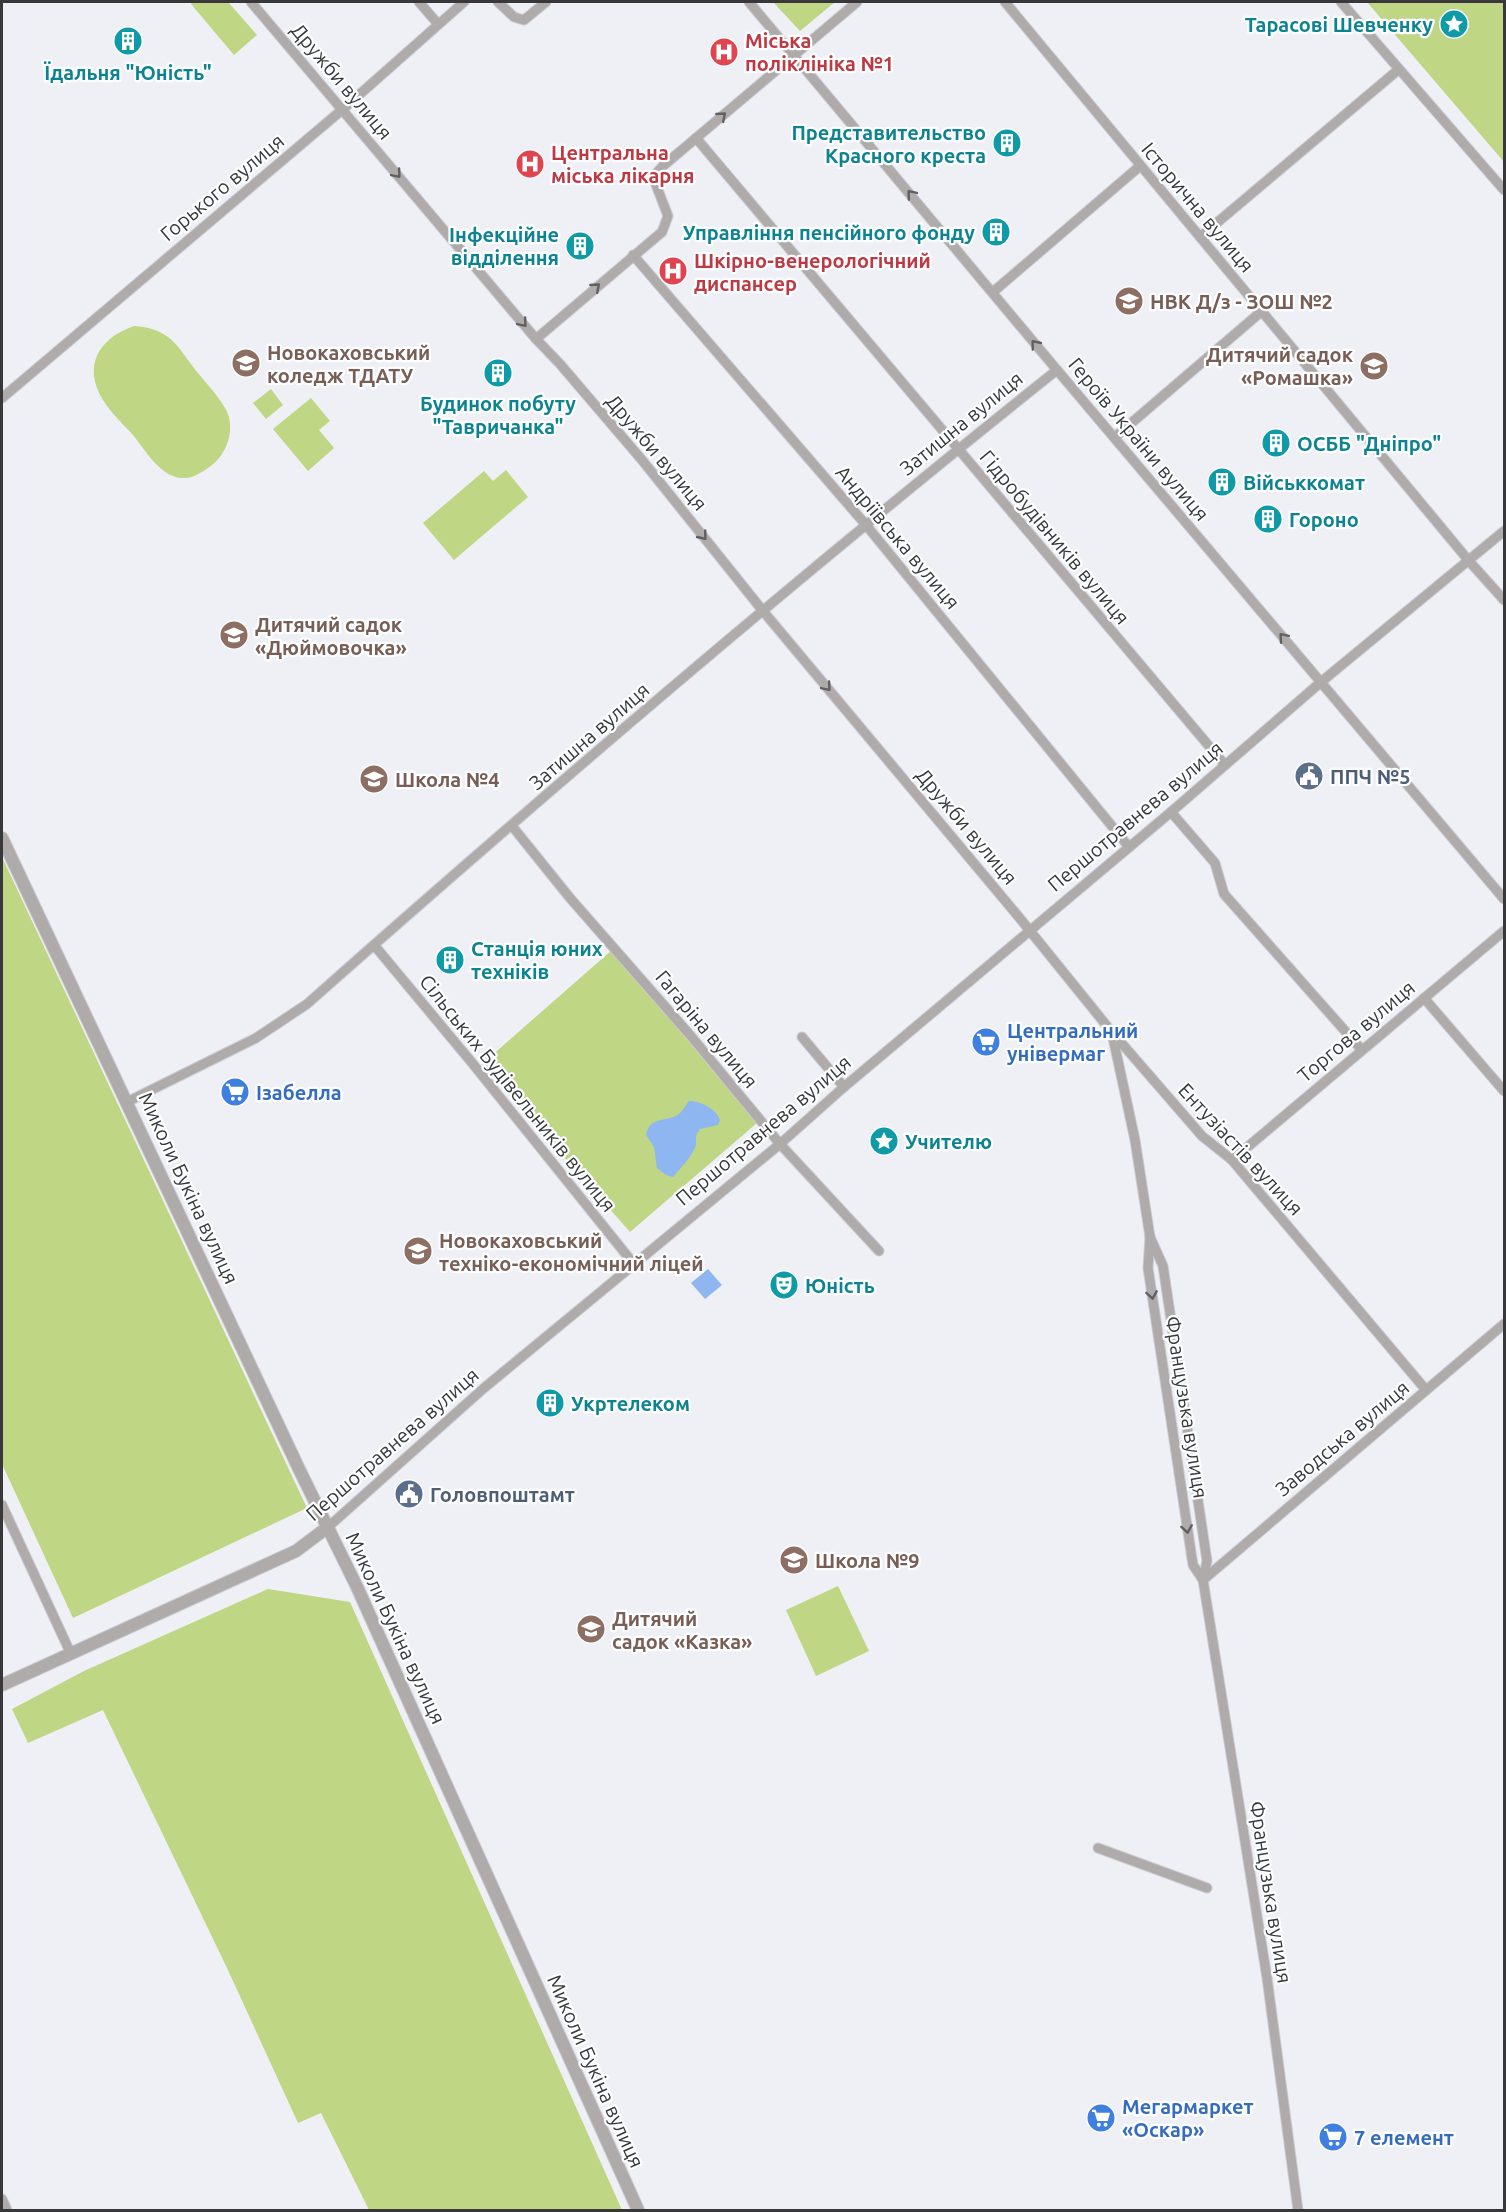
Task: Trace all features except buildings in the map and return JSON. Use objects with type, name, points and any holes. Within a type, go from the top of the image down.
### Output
[{"type":"street","name":"Дружби вулиця","points":[[251,2],[536,339],[642,460],[763,611],[1030,930]]},
{"type":"street","points":[[419,2],[438,24]]},
{"type":"street","name":"Горького вулиця","points":[[2,398],[342,109],[464,2]]},
{"type":"street","points":[[498,2],[514,17],[524,20],[546,2]]},
{"type":"street","name":"Героїв України вулиця","points":[[749,2],[1056,370],[1504,899]]},
{"type":"street","points":[[536,339],[662,232],[668,216],[653,177],[663,166],[857,2]]},
{"type":"street","name":"Історична вулиця","points":[[1005,2],[1469,561],[1504,600]]},
{"type":"street","points":[[1341,2],[1504,190]]},
{"type":"street","points":[[1200,237],[1398,70]]},
{"type":"street","name":"Гідробудівників вулиця","points":[[696,138],[1225,765]]},
{"type":"street","points":[[993,292],[1140,166]]},
{"type":"street","name":"Андріївська вулиця","points":[[633,255],[866,525],[1128,848]]},
{"type":"street","points":[[1115,437],[1262,311]]},
{"type":"street","name":"Затишна вулиця","points":[[127,1102],[256,1038],[307,1004],[763,611],[957,449],[1056,370]]},
{"type":"street","name":"Першотравнева вулиця","points":[[2,1686],[296,1551],[328,1527],[479,1392],[780,1144],[1321,682],[1504,531]]},
{"type":"street","points":[[1171,812],[1215,863],[1224,894],[1361,1050]]},
{"type":"street","name":"Гагаріна вулиця","points":[[512,826],[570,898],[690,1035],[780,1144],[879,1251]]},
{"type":"street","name":"Миколи Букіна вулиця","points":[[2,837],[375,1626],[638,2211]]},
{"type":"street","name":"Ентузіастів вулиця","points":[[1030,930],[1111,1031],[1202,1136],[1232,1160],[1426,1390]]},
{"type":"street","name":"Торгова вулиця","points":[[1232,1160],[1504,931]]},
{"type":"street","name":"Сільських Будівельників вулиця","points":[[374,945],[633,1263]]},
{"type":"street","points":[[1424,998],[1504,1091]]},
{"type":"street","name":"Французька вулиця","points":[[1111,1031],[1135,1140],[1150,1237],[1148,1268],[1193,1565],[1203,1580]]},
{"type":"street","points":[[802,1037],[844,1087]]},
{"type":"street","name":"Французька вулиця","points":[[1150,1237],[1163,1266],[1207,1561],[1203,1580],[1263,1958],[1298,2211]]},
{"type":"street","name":"Заводська вулиця","points":[[1203,1580],[1504,1324]]},
{"type":"street","points":[[2,1505],[71,1654]]},
{"type":"street","points":[[1098,1848],[1207,1888]]},
{"type":"street","points":[[2,2199],[7,2211]]},
{"type":"green space","points":[[193,2],[228,2],[257,35],[234,55],[191,4]]},
{"type":"green space","points":[[773,2],[835,2],[800,31]]},
{"type":"green space","points":[[1367,2],[1504,2],[1504,162]]},
{"type":"green space","points":[[134,326],[156,330],[172,340],[225,408],[230,433],[225,449],[215,463],[193,476],[175,477],[161,468],[110,409],[97,388],[94,365],[103,346],[111,338]]},
{"type":"green space","points":[[271,389],[283,405],[266,419],[253,403]]},
{"type":"green space","points":[[311,398],[330,421],[319,430],[334,448],[308,471],[273,429]]},
{"type":"green space","points":[[506,470],[528,497],[454,560],[423,523],[484,471],[493,481]]},
{"type":"green space","points":[[2,857],[307,1508],[73,1618],[2,1464]]},
{"type":"green space","points":[[612,950],[757,1123],[630,1232],[482,1064]]},
{"type":"green space","points":[[838,1586],[869,1651],[816,1676],[786,1610]]},
{"type":"green space","points":[[268,1589],[350,1602],[622,2210],[369,2210],[321,2113],[298,2123],[227,1968],[103,1710],[28,1743],[12,1709],[84,1671]]},
{"type":"water","points":[[689,1101],[708,1106],[720,1120],[718,1125],[700,1129],[693,1152],[673,1177],[657,1168],[654,1147],[646,1135],[650,1125],[676,1116]]},
{"type":"water","points":[[708,1269],[722,1285],[705,1299],[691,1283]]},
{"type":"place","name":"Тарасові Шевченку","points":[[1454,24]]},
{"type":"place","name":"Їдальня \"Юність\"","points":[[128,41]]},
{"type":"place","name":"Міська поліклініка №1","points":[[724,52]]},
{"type":"place","name":"Представительство Красного креста","points":[[1007,143]]},
{"type":"place","name":"Центральна міська лікарня","points":[[530,164]]},
{"type":"place","name":"Управління пенсійного фонду","points":[[996,232]]},
{"type":"place","name":"Інфекційне відділення","points":[[580,246]]},
{"type":"place","name":"Шкірно-венерологічний диспансер","points":[[673,271]]},
{"type":"place","name":"НВК Д/з - ЗОШ №2","points":[[1129,301]]},
{"type":"place","name":"Новокаховський коледж ТДАТУ","points":[[246,363]]},
{"type":"place","name":"Дитячий садок «Ромашка»","points":[[1374,366]]},
{"type":"place","name":"Будинок побуту \"Тавричанка\"","points":[[498,373]]},
{"type":"place","name":"ОСББ \"Днiпро\"","points":[[1276,443]]},
{"type":"place","name":"Військкомат","points":[[1222,482]]},
{"type":"place","name":"Гороно","points":[[1268,519]]},
{"type":"place","name":"Дитячий садок «Дюймовочка»","points":[[234,635]]},
{"type":"place","name":"ППЧ №5","points":[[1309,776]]},
{"type":"place","name":"Школа №4","points":[[374,779]]},
{"type":"place","name":"Станція юних техніків","points":[[450,960]]},
{"type":"place","name":"Центральний універмаг","points":[[986,1042]]},
{"type":"place","name":"Ізабелла","points":[[235,1092]]},
{"type":"place","name":"Учителю","points":[[884,1141]]},
{"type":"place","name":"Новокаховський техніко-економічний ліцей","points":[[418,1251]]},
{"type":"place","name":"Юність","points":[[784,1285]]},
{"type":"place","name":"Укртелеком","points":[[550,1403]]},
{"type":"place","name":"Головпоштамт","points":[[409,1494]]},
{"type":"place","name":"Школа №9","points":[[794,1560]]},
{"type":"place","name":"Дитячий садок «Казка»","points":[[591,1629]]},
{"type":"place","name":"Мегармаркет «Оскар»","points":[[1101,2118]]},
{"type":"place","name":"7 елемент","points":[[1333,2137]]}]
